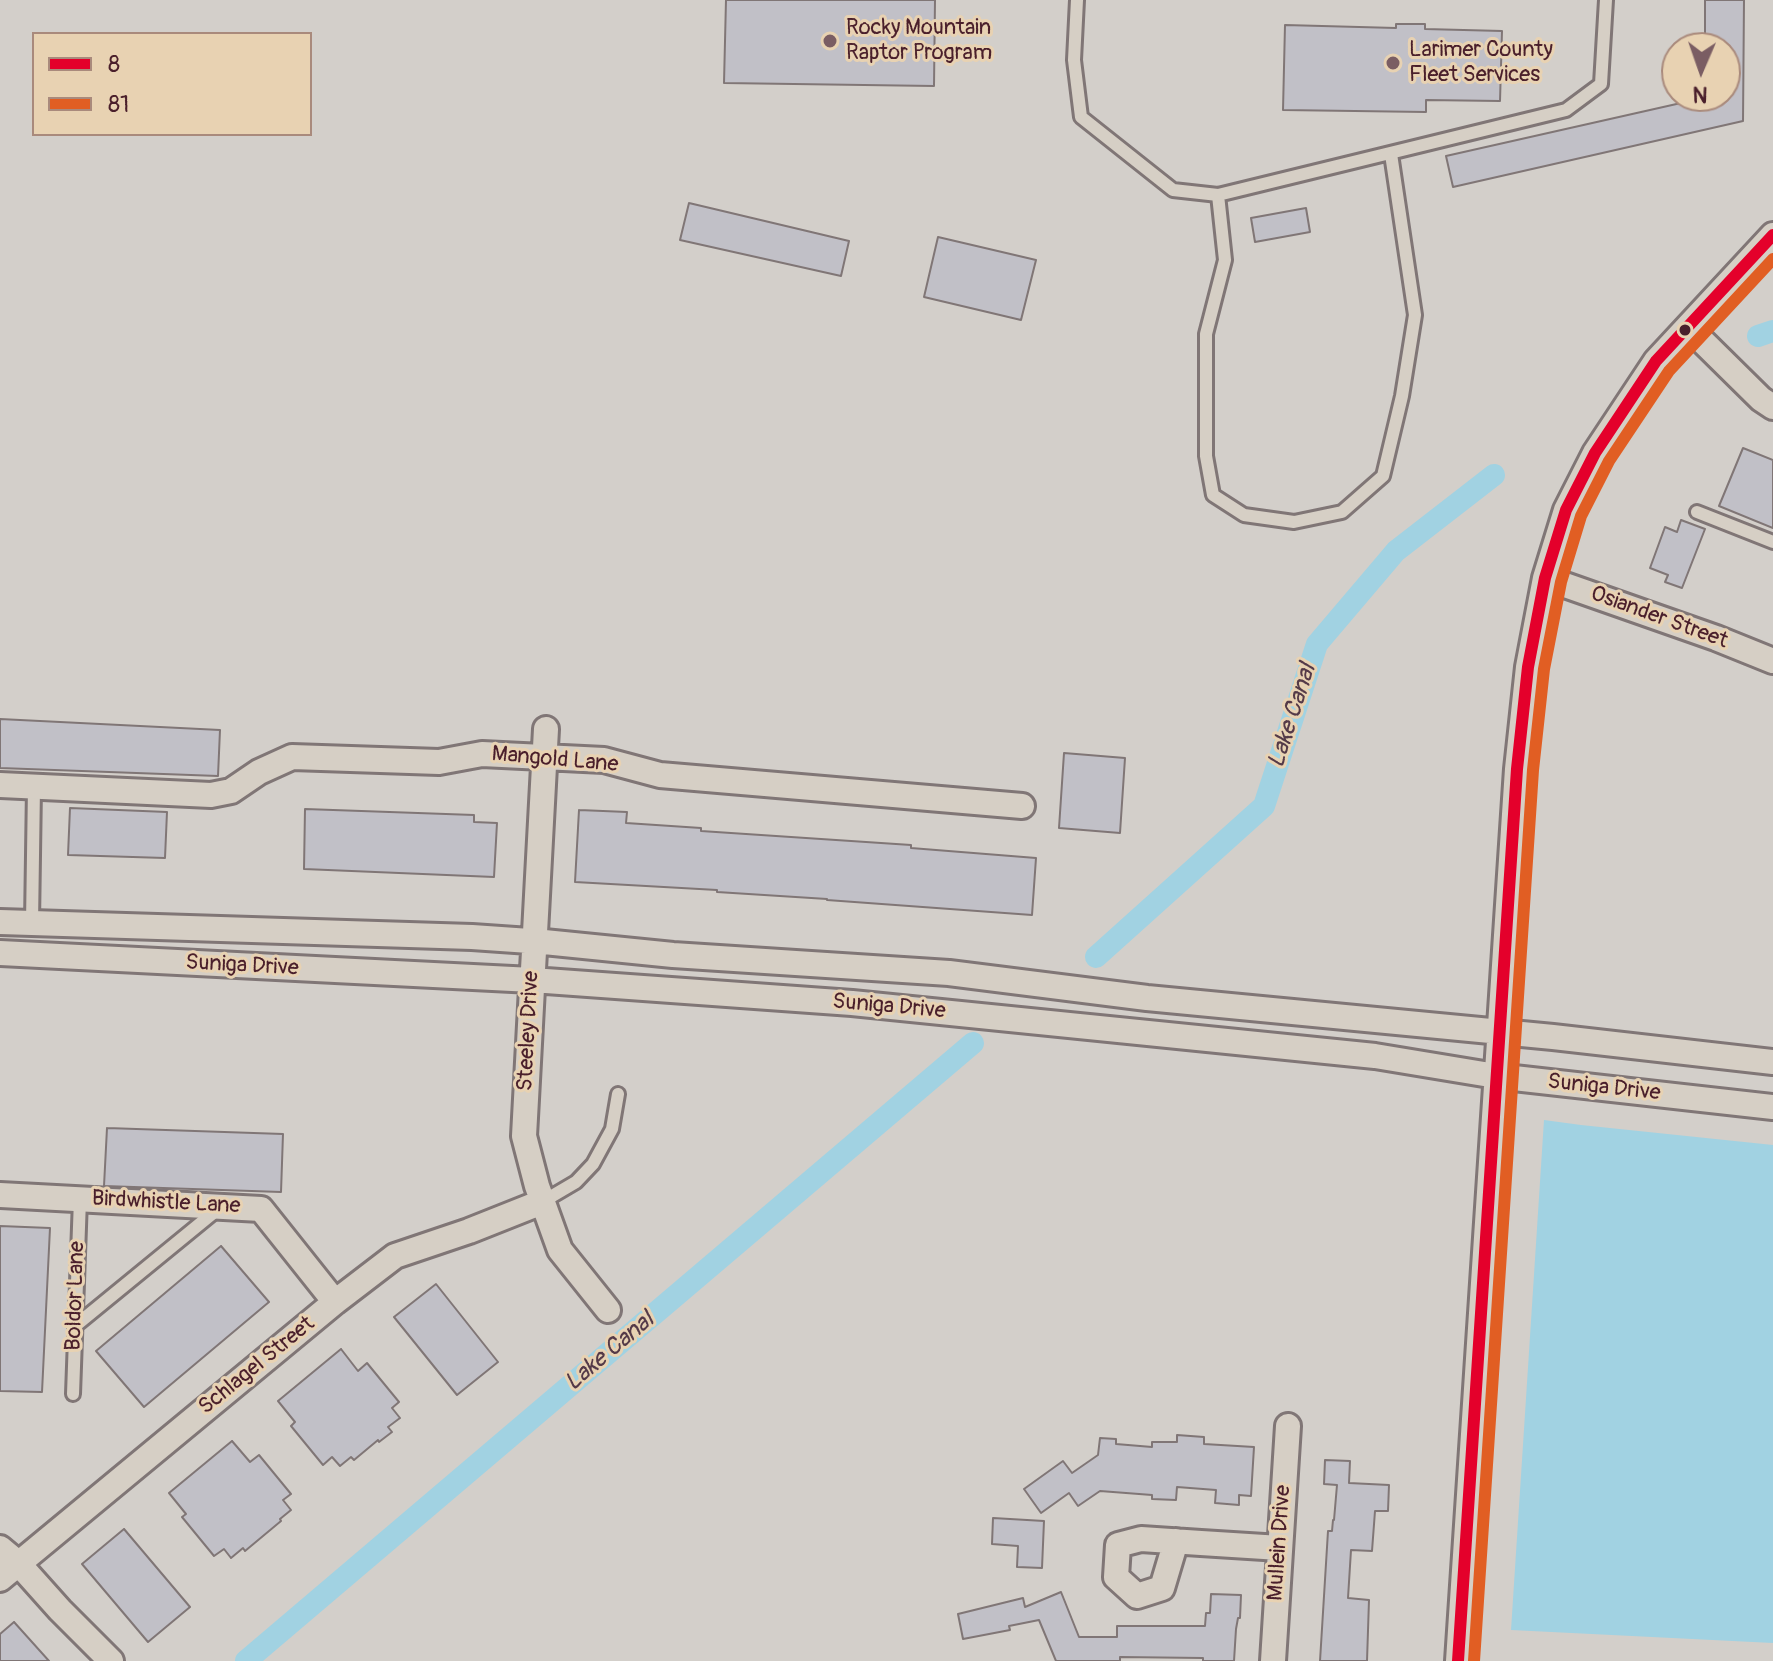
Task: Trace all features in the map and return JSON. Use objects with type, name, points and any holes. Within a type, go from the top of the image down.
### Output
[{"type":"street","points":[[1458,1661],[1517,769],[1528,667],[1545,578],[1566,510],[1595,453],[1656,361],[1773,235]]},
{"type":"street","points":[[1688,327],[1773,407]]},
{"type":"street","name":"Osiander Street","points":[[1545,578],[1701,632],[1773,661]]},
{"type":"street","name":"Steeley Drive","points":[[546,729],[524,1136],[542,1202],[560,1250],[608,1310]]},
{"type":"street","name":"Mangold Lane","points":[[0,785],[211,795],[231,791],[259,772],[292,757],[439,762],[482,754],[604,760],[660,775],[1022,806]]},
{"type":"street","name":"Suniga Drive","points":[[0,922],[456,937],[949,973],[1147,998],[1773,1062]]},
{"type":"street","name":"Suniga Drive","points":[[0,953],[532,980],[852,1003],[1375,1056],[1496,1076],[1773,1107]]},
{"type":"street","name":"Birdwhistle Lane","points":[[0,1195],[261,1209],[335,1302]]},
{"type":"street","name":"Schlagel Street","points":[[6,1563],[395,1256],[542,1202]]},
{"type":"street","name":"Mullein Drive","points":[[1273,1661],[1288,1426]]},
{"type":"street","points":[[1176,1541],[1280,1548]]},
{"type":"street","points":[[6,1563],[60,1610],[111,1661]]},
{"type":"lane","points":[[1077,0],[1074,60],[1081,117],[1173,190],[1218,195],[1566,110],[1601,84],[1606,0]]},
{"type":"lane","points":[[1218,195],[1225,260],[1206,334],[1206,456],[1213,495],[1244,515],[1294,522],[1342,512],[1383,476],[1402,396],[1415,315],[1391,154]]},
{"type":"lane","points":[[1697,512],[1773,542]]},
{"type":"lane","points":[[32,923],[34,787]]},
{"type":"lane","points":[[542,1202],[576,1182],[593,1164],[612,1129],[618,1094]]},
{"type":"lane","name":"Boldor Lane","points":[[73,1394],[80,1199]]},
{"type":"lane","points":[[75,1326],[223,1205]]},
{"type":"water","points":[[1544,1120],[1773,1145],[1773,1643],[1511,1630]]},
{"type":"building","name":"Rocky Mountain Raptor Program","points":[[726,0],[935,0],[934,86],[724,83]]},
{"type":"building","points":[[1705,0],[1744,0],[1743,121],[1453,187],[1446,156],[1661,108],[1661,112],[1741,112],[1741,32],[1705,32]]},
{"type":"building","name":"Larimer County Fleet Services","points":[[1396,24],[1425,24],[1425,29],[1502,31],[1500,101],[1426,100],[1426,112],[1283,110],[1285,25],[1396,28]]},
{"type":"building","points":[[689,203],[849,241],[841,276],[680,240]]},
{"type":"building","points":[[1306,208],[1310,232],[1255,242],[1251,218]]},
{"type":"building","points":[[938,237],[1036,260],[1021,320],[924,297]]},
{"type":"building","points":[[1743,448],[1773,460],[1773,528],[1719,506]]},
{"type":"building","points":[[1681,520],[1705,529],[1682,588],[1665,582],[1668,575],[1650,568],[1665,527],[1677,532]]},
{"type":"building","points":[[0,719],[220,730],[218,776],[0,768]]},
{"type":"building","points":[[1064,753],[1125,758],[1120,833],[1059,828]]},
{"type":"building","points":[[70,808],[167,812],[165,858],[68,855]]},
{"type":"building","points":[[305,809],[474,815],[474,822],[497,823],[494,877],[304,869]]},
{"type":"building","points":[[579,810],[627,812],[626,823],[701,828],[701,831],[911,845],[911,848],[1036,858],[1032,915],[575,882]]},
{"type":"building","points":[[107,1128],[283,1134],[281,1192],[104,1186]]},
{"type":"building","points":[[0,1226],[50,1228],[42,1392],[0,1391]]},
{"type":"building","points":[[221,1246],[269,1302],[144,1407],[96,1351]]},
{"type":"building","points":[[436,1284],[498,1362],[457,1395],[394,1317]]},
{"type":"building","points":[[341,1349],[358,1371],[367,1363],[399,1402],[392,1408],[400,1418],[388,1427],[392,1432],[354,1460],[351,1457],[340,1466],[332,1457],[323,1465],[291,1426],[295,1422],[278,1401]]},
{"type":"building","points":[[1177,1435],[1204,1437],[1204,1444],[1254,1447],[1251,1496],[1239,1495],[1239,1505],[1215,1503],[1216,1490],[1177,1487],[1176,1500],[1100,1491],[1078,1506],[1069,1493],[1041,1513],[1024,1489],[1063,1461],[1072,1473],[1098,1455],[1100,1438],[1116,1439],[1116,1444],[1152,1447],[1152,1442],[1177,1442]]},
{"type":"building","points":[[232,1441],[250,1462],[259,1455],[291,1494],[283,1500],[291,1510],[245,1551],[243,1548],[231,1558],[224,1549],[214,1556],[182,1517],[186,1514],[169,1493]]},
{"type":"building","points":[[1325,1460],[1350,1461],[1349,1483],[1389,1485],[1388,1511],[1375,1511],[1372,1551],[1351,1550],[1348,1598],[1369,1600],[1367,1661],[1320,1661],[1328,1531],[1332,1531],[1337,1485],[1324,1484]]},
{"type":"building","points":[[993,1518],[1044,1521],[1042,1568],[1017,1567],[1018,1546],[992,1544]]},
{"type":"building","points":[[124,1529],[190,1607],[148,1642],[82,1564]]},
{"type":"building","points":[[1061,1592],[1079,1637],[1117,1637],[1117,1626],[1205,1626],[1206,1613],[1210,1613],[1211,1594],[1241,1595],[1234,1661],[1120,1657],[1120,1661],[1056,1661],[1039,1620],[1009,1626],[1010,1630],[963,1639],[958,1614],[1023,1598],[1025,1607]]},
{"type":"building","points":[[14,1622],[49,1661],[0,1661],[0,1634]]},
{"type":"waterway","name":"Lake Canal","points":[[1758,336],[1773,331]]},
{"type":"waterway","name":"Lake Canal","points":[[1096,957],[1264,806],[1317,644],[1396,551],[1494,475]]},
{"type":"waterway","name":"Lake Canal","points":[[246,1661],[973,1043]]},
{"type":"transit line","name":"8","points":[[1458,1661],[1517,769],[1528,667],[1545,578],[1566,510],[1595,453],[1656,361],[1773,235]]},
{"type":"transit line","name":"81","points":[[1474,1661],[1533,770],[1544,669],[1561,582],[1581,516],[1609,461],[1669,371],[1773,259]]},
{"type":"place","name":"Rocky Mountain Raptor Program","points":[[830,41]]},
{"type":"place","name":"Larimer County Fleet Services","points":[[1393,63]]}]
